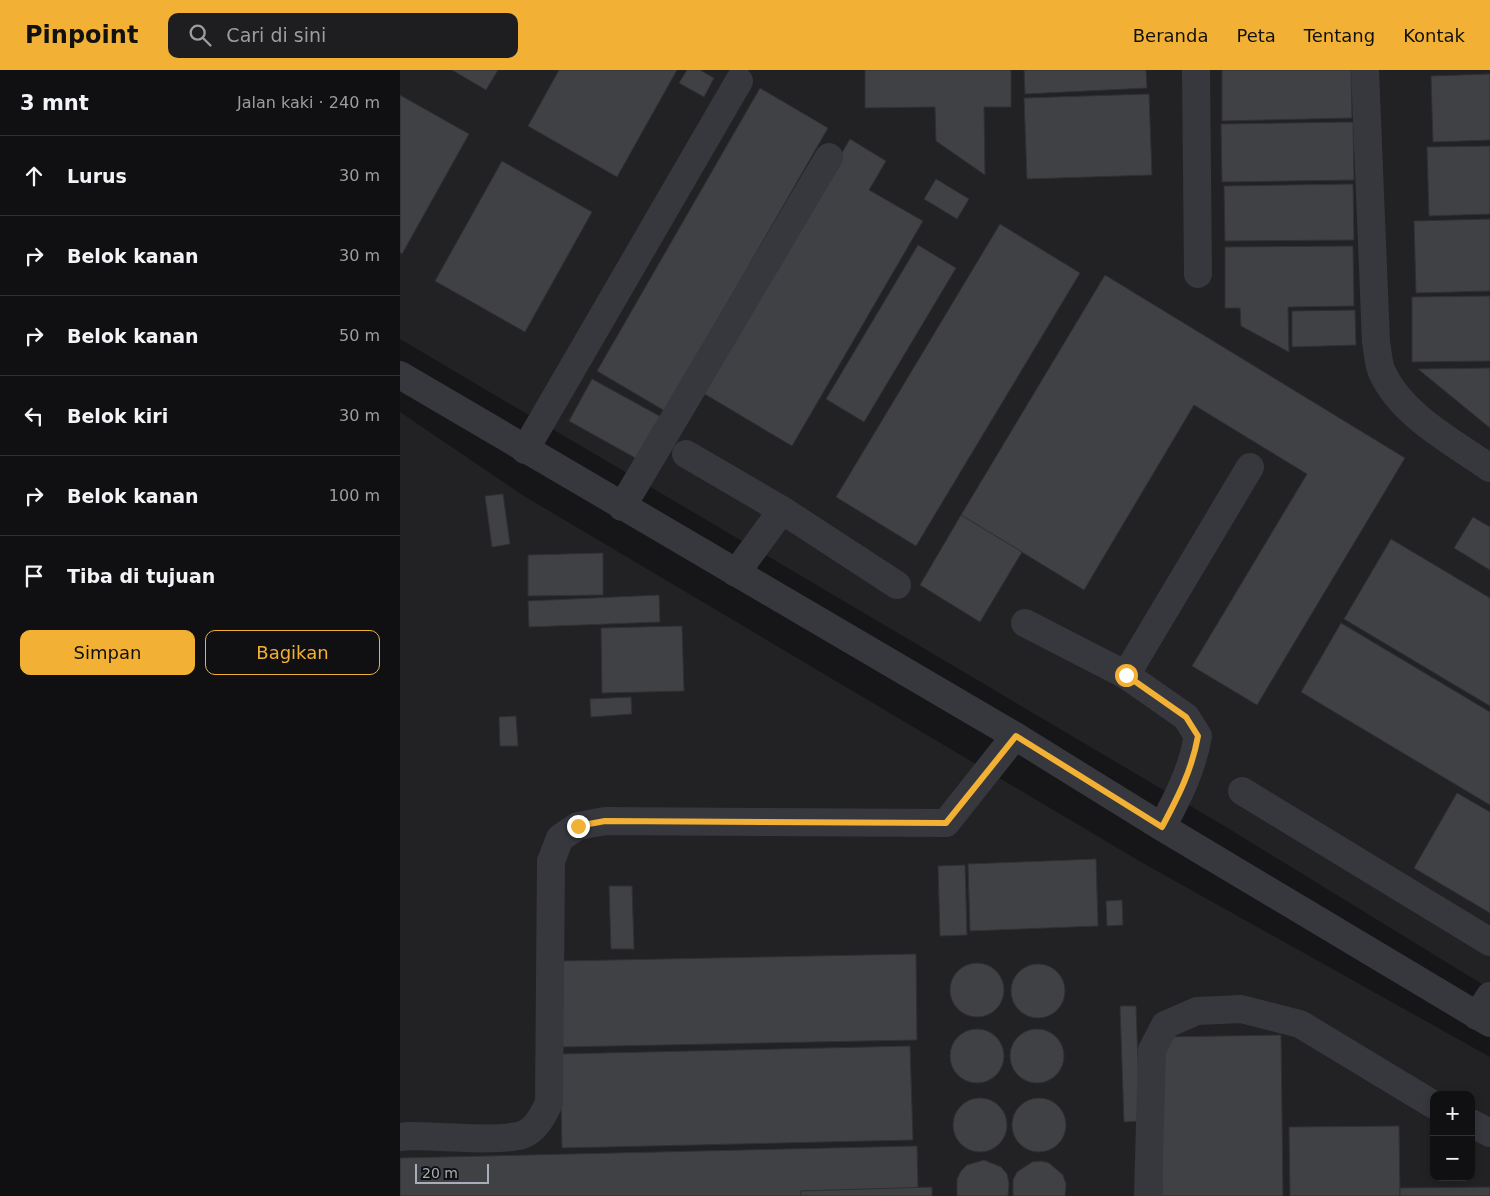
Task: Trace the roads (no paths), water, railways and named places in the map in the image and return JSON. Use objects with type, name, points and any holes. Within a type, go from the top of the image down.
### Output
[{"type":"street","points":[[1196,70],[1198,274]]},
{"type":"street","points":[[1366,70],[1376,342],[1381,371],[1396,396],[1422,420],[1490,468]]},
{"type":"street","points":[[525,450],[739,80]]},
{"type":"street","points":[[622,507],[829,157]]},
{"type":"street","points":[[400,375],[622,507],[1016,736],[1162,827],[1486,1012]]},
{"type":"street","points":[[686,454],[782,510],[897,585]]},
{"type":"street","points":[[1126,675],[1250,467]]},
{"type":"street","points":[[736,573],[782,510]]},
{"type":"street","points":[[1025,623],[1126,675],[1186,717],[1198,736],[1194,761],[1162,827]]},
{"type":"street","points":[[400,1138],[409,1136],[496,1137],[523,1135],[540,1122],[549,1103],[551,861],[560,838],[578,826],[605,821],[946,823],[1016,736]]},
{"type":"street","points":[[1242,791],[1490,942]]},
{"type":"street","points":[[1148,1196],[1152,1050],[1165,1025],[1197,1011],[1241,1009],[1300,1024],[1430,1103]]},
{"type":"street","points":[[1475,1125],[1490,1133]]}]
